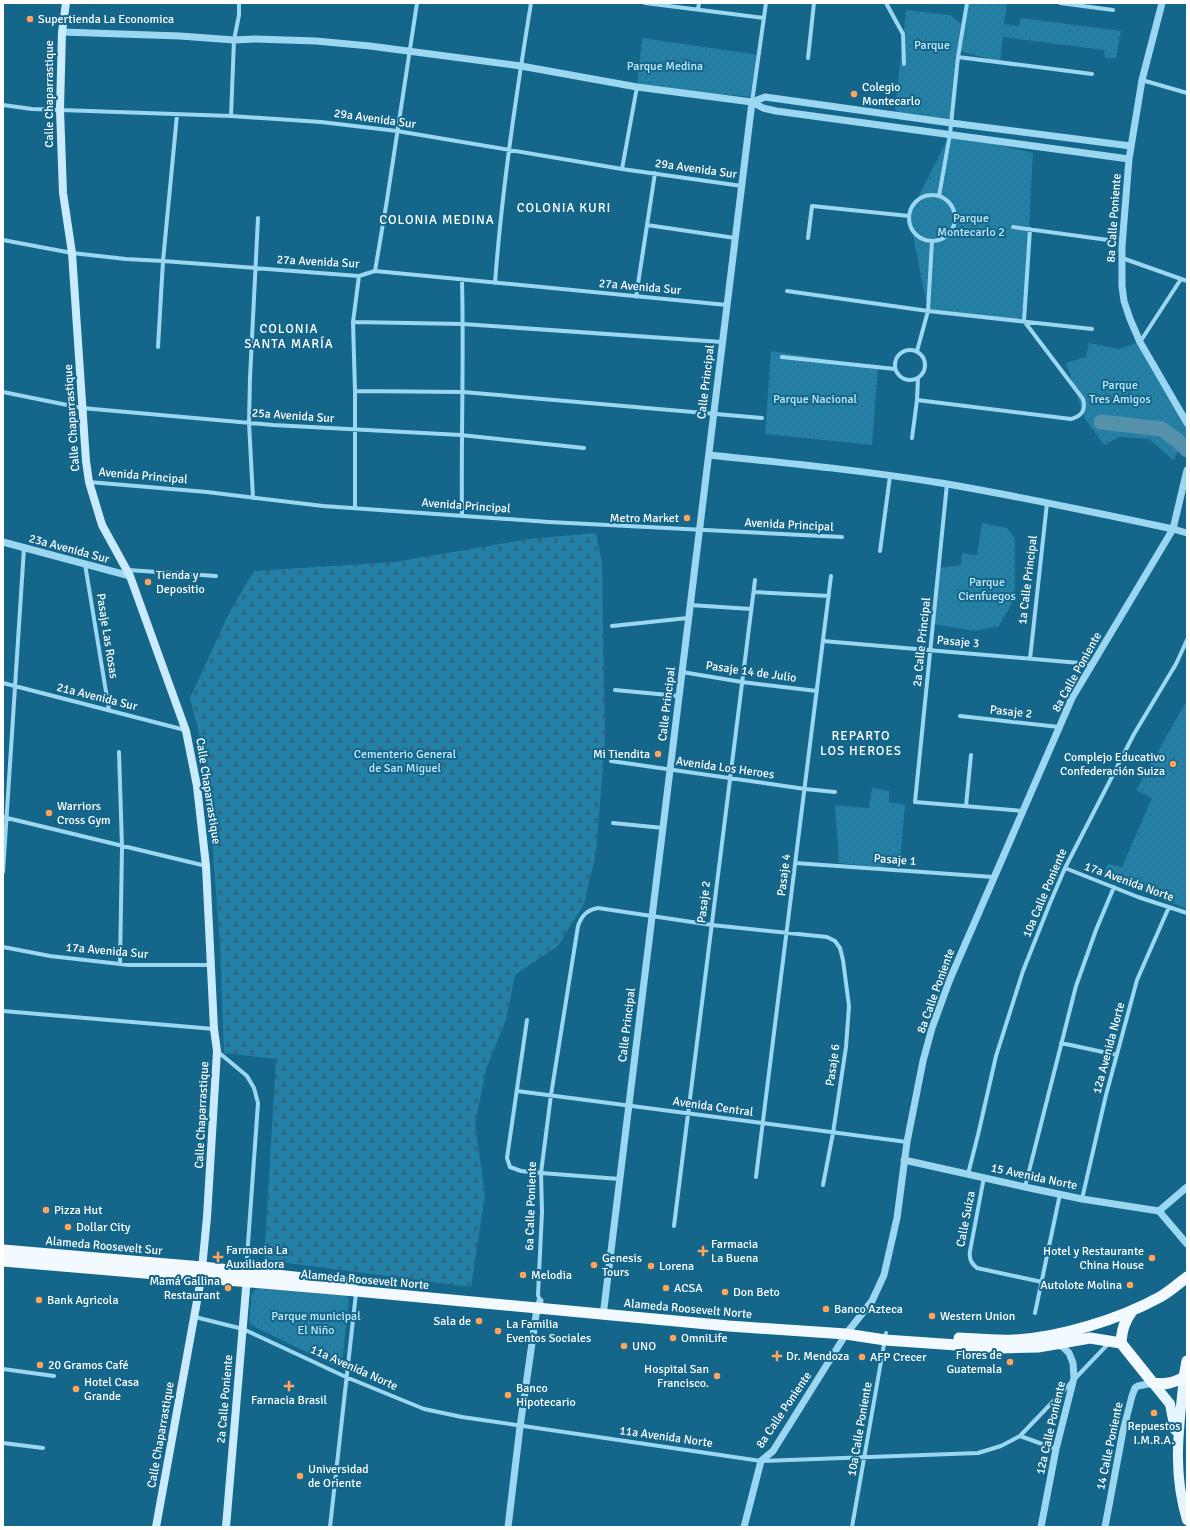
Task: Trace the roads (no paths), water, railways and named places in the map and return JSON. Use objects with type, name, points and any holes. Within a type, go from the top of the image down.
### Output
[{"type":"highway","name":"Alameda Roosevelt Sur","points":[[3,1250],[202,1267]]},
{"type":"highway","name":"Alameda Roosevelt Sur","points":[[3,1261],[201,1279]]},
{"type":"highway","name":"Alameda Roosevelt Norte","points":[[202,1267],[247,1276],[356,1288],[538,1304],[604,1308],[1000,1348],[1018,1348],[1090,1338],[1116,1342]]},
{"type":"highway","name":"Alameda Roosevelt Norte","points":[[201,1279],[247,1276]]},
{"type":"highway","name":"Alameda Roosevelt Norte","points":[[886,1336],[999,1340],[1021,1339],[1068,1331],[1132,1311],[1161,1296],[1187,1277]]},
{"type":"highway","name":"Alameda Roosevelt Norte","points":[[538,1304],[728,1326],[848,1332]]},
{"type":"highway","points":[[1132,1311],[1124,1321],[1122,1330],[1116,1342],[1153,1383],[1174,1383],[1184,1377],[1187,1361]]},
{"type":"main road","name":"Calle Chaparrastique","points":[[66,3],[62,32],[60,109],[63,192],[72,253],[82,408],[89,482],[102,525],[129,573],[186,730],[197,786],[206,866],[214,1029],[217,1051],[207,1217],[201,1279],[156,1527]]},
{"type":"main road","name":"2a Calle Poniente","points":[[226,1527],[247,1276]]},
{"type":"main road","points":[[1184,1377],[1177,1444],[1177,1467],[1187,1520]]},
{"type":"main road","points":[[1153,1383],[1170,1404],[1177,1444]]},
{"type":"street","points":[[231,116],[234,40],[239,15],[239,3]]},
{"type":"street","points":[[375,270],[388,200],[417,3]]},
{"type":"street","points":[[495,283],[500,218],[531,3]]},
{"type":"street","points":[[645,3],[764,18]]},
{"type":"street","points":[[698,10],[699,3]]},
{"type":"street","points":[[752,102],[766,3]]},
{"type":"street","points":[[808,58],[814,3]]},
{"type":"street","points":[[886,3],[903,34],[904,64]]},
{"type":"street","points":[[939,196],[950,134],[958,57],[967,3]]},
{"type":"street","points":[[1060,3],[1113,10]]},
{"type":"street","name":"8a Calle Poniente","points":[[1162,3],[1142,80],[1129,159],[1125,193],[1121,258],[1124,301],[1130,320],[1140,342],[1187,423]]},
{"type":"street","points":[[62,32],[180,36],[234,40],[255,39],[316,41],[370,46],[521,66],[637,88],[752,102],[763,108],[860,123],[1129,159]]},
{"type":"street","points":[[958,57],[1092,74]]},
{"type":"street","points":[[1142,80],[1187,93]]},
{"type":"street","points":[[622,168],[637,88]]},
{"type":"street","points":[[752,102],[765,97],[1132,146]]},
{"type":"street","name":"Calle Principal","points":[[604,1308],[752,102]]},
{"type":"street","name":"29a Avenida Sur","points":[[3,105],[32,109],[231,116],[320,122],[397,131],[655,174],[742,186]]},
{"type":"street","points":[[860,123],[862,111]]},
{"type":"street","points":[[158,347],[163,261],[177,115]]},
{"type":"street","points":[[1028,145],[1029,133]]},
{"type":"street","points":[[636,297],[655,174]]},
{"type":"street","points":[[925,196],[939,196],[951,204],[954,210],[955,218],[951,232],[946,237],[939,240],[925,240],[913,231],[909,216],[914,204],[919,199],[925,196]]},
{"type":"street","points":[[808,238],[812,206],[909,216]]},
{"type":"street","points":[[253,498],[249,423],[258,218]]},
{"type":"street","points":[[647,225],[735,238]]},
{"type":"street","points":[[1013,227],[1108,240]]},
{"type":"street","points":[[917,400],[1071,418],[1079,417],[1084,411],[1085,405],[1083,399],[1024,322],[1030,230]]},
{"type":"street","name":"27a Avenida Sur","points":[[3,240],[72,253],[126,259],[359,276],[375,270],[462,280],[727,305]]},
{"type":"street","points":[[917,351],[928,311],[932,241]]},
{"type":"street","points":[[1121,258],[1187,281]]},
{"type":"street","points":[[355,508],[355,391],[352,322],[359,276]]},
{"type":"street","points":[[1140,342],[1181,279]]},
{"type":"street","points":[[462,280],[464,392],[461,436],[462,515]]},
{"type":"street","points":[[787,291],[928,311],[1092,329]]},
{"type":"street","points":[[352,322],[463,324],[722,342]]},
{"type":"street","points":[[908,349],[917,351],[925,361],[925,368],[922,374],[918,378],[909,380],[900,377],[895,369],[895,360],[900,353],[908,349]]},
{"type":"street","points":[[782,357],[895,369]]},
{"type":"street","points":[[912,438],[918,378]]},
{"type":"street","points":[[355,391],[464,392],[762,418]]},
{"type":"street","name":"25a Avenida Sur","points":[[3,392],[82,408],[249,423],[461,436],[584,448]]},
{"type":"street","points":[[709,455],[820,466],[947,484],[1048,503],[1187,533]]},
{"type":"street","name":"8a Calle Poniente","points":[[744,1527],[761,1461],[773,1451],[848,1332],[872,1301],[884,1274],[897,1218],[904,1160],[923,1061],[932,1028],[950,979],[1072,698],[1173,529],[1187,470]]},
{"type":"street","points":[[880,551],[890,476]]},
{"type":"street","name":"Avenida Principal","points":[[89,482],[323,506],[548,522],[699,531],[842,537]]},
{"type":"street","name":"2a Calle Principal","points":[[947,484],[915,802],[966,806]]},
{"type":"street","name":"1a Calle Principal","points":[[1030,658],[1048,503]]},
{"type":"street","name":"23a Avenida Sur","points":[[3,542],[85,564],[129,573]]},
{"type":"street","points":[[3,872],[5,818],[24,548]]},
{"type":"street","name":"Pasaje Las Rosas","points":[[85,564],[109,710]]},
{"type":"street","points":[[129,573],[216,576]]},
{"type":"street","name":"Pasaje 4","points":[[756,1177],[831,576]]},
{"type":"street","name":"Pasaje 2","points":[[674,1226],[755,580]]},
{"type":"street","points":[[754,592],[829,596]]},
{"type":"street","points":[[690,605],[751,609]]},
{"type":"street","points":[[612,626],[688,618]]},
{"type":"street","name":"10a Calle Poniente","points":[[968,1174],[996,1056],[1023,971],[1065,868],[1134,734],[1176,664],[1187,640]]},
{"type":"street","name":"Pasaje 3","points":[[823,641],[1091,664]]},
{"type":"street","name":"Pasaje 14 de Julio","points":[[682,672],[742,682],[817,691]]},
{"type":"street","name":"21a Avenida Sur","points":[[3,683],[186,730]]},
{"type":"street","points":[[615,690],[679,696]]},
{"type":"street","name":"Pasaje 2","points":[[960,716],[1059,727]]},
{"type":"street","points":[[119,752],[122,846],[120,964]]},
{"type":"street","points":[[971,755],[966,806],[1023,811]]},
{"type":"street","name":"Avenida Los Heroes","points":[[611,761],[730,779],[835,792]]},
{"type":"street","points":[[5,818],[206,866]]},
{"type":"street","points":[[613,823],[663,828]]},
{"type":"street","name":"Pasaje 1","points":[[795,863],[993,877]]},
{"type":"street","name":"17a Avenida Norte","points":[[1065,868],[1187,913]]},
{"type":"street","points":[[1026,1187],[1076,986],[1096,930],[1114,887]]},
{"type":"street","name":"12a Avenida Norte","points":[[1082,1199],[1137,980],[1169,907]]},
{"type":"street","name":"6a Calle Poniente","points":[[508,1527],[520,1427],[538,1304],[542,1212],[541,1173],[551,1095],[578,926],[581,918],[586,912],[598,908],[652,916]]},
{"type":"street","points":[[652,916],[786,934]]},
{"type":"street","name":"Pasaje 6","points":[[786,934],[827,937],[835,941],[840,948],[843,960],[849,1006],[846,1047],[833,1133],[823,1185]]},
{"type":"street","name":"17a Avenida Sur","points":[[3,947],[50,956],[120,964],[211,965]]},
{"type":"street","points":[[3,1011],[214,1029]]},
{"type":"street","points":[[527,1020],[507,1158],[510,1167],[541,1173],[620,1180]]},
{"type":"street","points":[[1061,1043],[1117,1055]]},
{"type":"street","name":"2a Calle Poniente","points":[[217,1051],[247,1076],[254,1088],[258,1103],[247,1276]]},
{"type":"street","name":"Avenida Central","points":[[517,1091],[907,1142]]},
{"type":"street","name":"15 Avenida Norte","points":[[904,1160],[1082,1199],[1160,1210]]},
{"type":"street","name":"Calle Suiza","points":[[984,1177],[969,1257],[972,1264],[977,1268],[1042,1282]]},
{"type":"street","points":[[1187,1187],[1160,1210],[1187,1244]]},
{"type":"street","points":[[1035,1313],[1060,1194]]},
{"type":"street","points":[[330,1527],[356,1288]]},
{"type":"street","name":"11a Avenida Norte","points":[[195,1317],[243,1329],[346,1377],[424,1409],[520,1427],[761,1461],[978,1453],[1000,1446],[1020,1436],[1074,1378],[1116,1342]]},
{"type":"street","name":"10a Calle Poniente","points":[[852,1527],[886,1336]]},
{"type":"street","name":"12a Calle Poniente","points":[[1041,1527],[1056,1449],[1074,1378],[1073,1363],[1069,1353],[1063,1347],[1053,1344]]},
{"type":"street","points":[[3,1369],[54,1376]]},
{"type":"street","name":"14 Calle Poniente","points":[[1105,1527],[1123,1432],[1132,1396],[1135,1388],[1138,1386],[1153,1383]]},
{"type":"street","points":[[1020,1436],[1056,1449]]},
{"type":"street","points":[[3,1443],[43,1448]]},
{"type":"waterway","points":[[1101,422],[1162,429],[1177,440],[1187,450]]},
{"type":"place","name":"Supertienda La Economica","points":[[30,19]]},
{"type":"place","name":"Colegio Montecarlo","points":[[854,94]]},
{"type":"place","name":"Metro Market","points":[[687,518]]},
{"type":"place","name":"Tienda y Depositio","points":[[148,582]]},
{"type":"place","name":"Mi Tiendita","points":[[658,754]]},
{"type":"place","name":"Complejo Educativo Confederación Suiza","points":[[1173,764]]},
{"type":"place","name":"Warriors Cross Gym","points":[[49,813]]},
{"type":"place","name":"Pizza Hut","points":[[46,1210]]},
{"type":"place","name":"Dollar City","points":[[68,1227]]},
{"type":"place","name":"Farmacia La Buena","points":[[703,1251]]},
{"type":"place","name":"Farmacia La Auxiliadora","points":[[218,1257]]},
{"type":"place","name":"Hotel y Restaurante China House","points":[[1152,1258]]},
{"type":"place","name":"Genesis Tours","points":[[594,1265]]},
{"type":"place","name":"Lorena","points":[[651,1266]]},
{"type":"place","name":"Melodia","points":[[523,1275]]},
{"type":"place","name":"Autolote Molina","points":[[1130,1285]]},
{"type":"place","name":"Mamá Gallina Restaurant","points":[[228,1288]]},
{"type":"place","name":"ACSA","points":[[666,1288]]},
{"type":"place","name":"Don Beto","points":[[725,1292]]},
{"type":"place","name":"Bank Agricola","points":[[39,1300]]},
{"type":"place","name":"Banco Azteca","points":[[826,1309]]},
{"type":"place","name":"Western Union","points":[[932,1316]]},
{"type":"place","name":"Sala de","points":[[479,1321]]},
{"type":"place","name":"La Familia Eventos Sociales","points":[[498,1331]]},
{"type":"place","name":"OmniLife","points":[[673,1338]]},
{"type":"place","name":"UNO","points":[[624,1346]]},
{"type":"place","name":"Dr. Mendoza","points":[[777,1356]]},
{"type":"place","name":"AFP Crecer","points":[[862,1357]]},
{"type":"place","name":"Flores de Guatemala","points":[[1010,1362]]},
{"type":"place","name":"20 Gramos Café","points":[[40,1365]]},
{"type":"place","name":"Hospital San Francisco.","points":[[717,1376]]},
{"type":"place","name":"Farnacia Brasil","points":[[289,1386]]},
{"type":"place","name":"Hotel Casa Grande","points":[[76,1389]]},
{"type":"place","name":"Banco Hipotecario","points":[[508,1395]]},
{"type":"place","name":"Repuestos I.M.R.A.","points":[[1154,1413]]},
{"type":"place","name":"Universidad de Oriente","points":[[300,1476]]},
{"type":"district","name":"COLONIA KURI","points":[[564,208]]},
{"type":"district","name":"COLONIA MEDINA","points":[[437,220]]},
{"type":"district","name":"COLONIA SANTA MARÍA","points":[[289,336]]},
{"type":"district","name":"REPARTO LOS HEROES","points":[[861,744]]},
{"type":"park label","name":"Parque","points":[[932,45]]},
{"type":"park label","name":"Parque Medina","points":[[665,66]]},
{"type":"park label","name":"Parque Montecarlo 2","points":[[971,225]]},
{"type":"park label","name":"Parque Tres Amigos","points":[[1120,392]]},
{"type":"park label","name":"Parque Nacional","points":[[815,399]]},
{"type":"park label","name":"Parque Cienfuegos","points":[[987,589]]},
{"type":"park label","name":"Cementerio General de San Miguel","points":[[405,761]]},
{"type":"park label","name":"Parque municipal El Niño","points":[[316,1323]]}]
